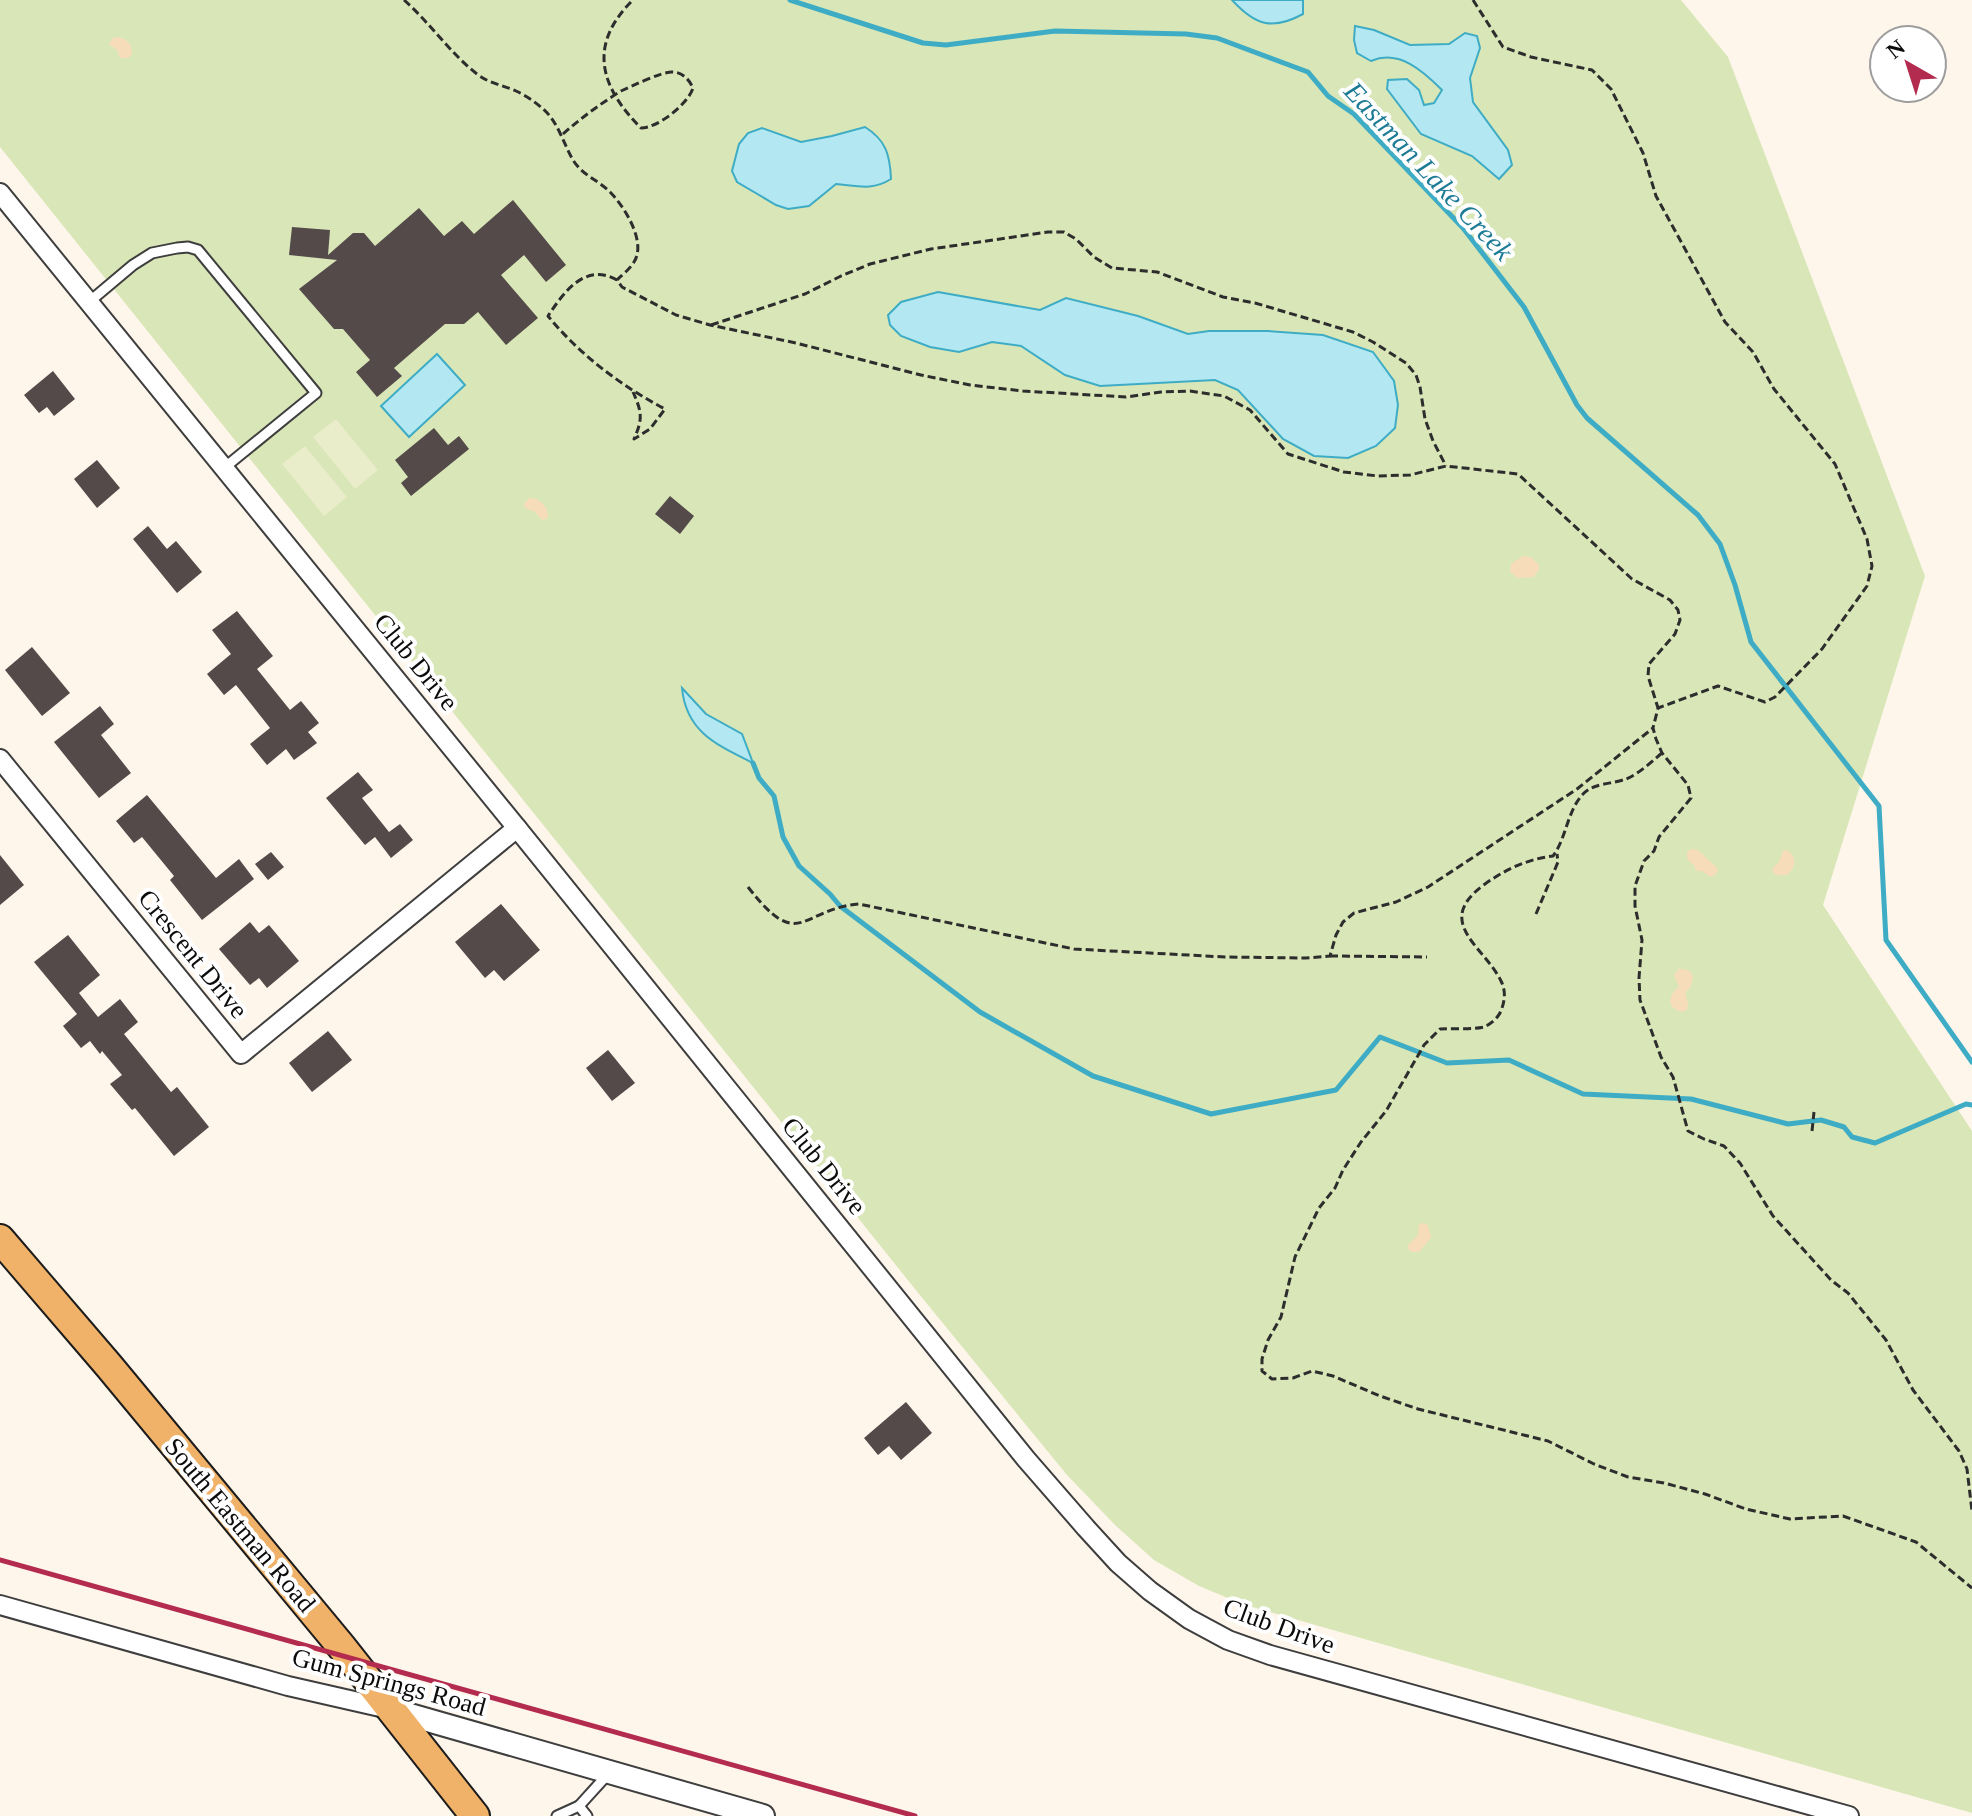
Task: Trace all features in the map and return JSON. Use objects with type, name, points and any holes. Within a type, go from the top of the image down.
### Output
[{"type":"main road","name":"South Eastman Road","points":[[0,1239],[341,1646],[475,1816]]},
{"type":"street","name":"Club Drive","points":[[0,193],[1026,1459],[1118,1563],[1189,1619],[1228,1640],[1270,1655],[1849,1816]]},
{"type":"street","name":"Crescent Drive","points":[[0,759],[241,1054],[517,828]]},
{"type":"street","name":"Gum Springs Road","points":[[0,1605],[288,1686],[389,1709],[746,1814]]},
{"type":"lane","points":[[89,302],[140,260],[164,250],[188,247],[198,250],[248,309],[316,393],[224,468]]},
{"type":"lane","points":[[557,1816],[579,1806],[610,1772]]},
{"type":"lane","points":[[579,1806],[587,1816]]},
{"type":"path","points":[[404,0],[476,73],[491,83],[518,91],[545,109],[562,134],[574,160],[587,176],[608,189],[625,209],[638,247],[635,261],[617,280]]},
{"type":"path","points":[[562,134],[615,95],[672,72],[689,80],[693,88],[691,95],[659,123],[648,128],[641,128],[615,95],[603,59],[607,36],[617,16],[633,0]]},
{"type":"path","points":[[1473,0],[1503,47],[1592,70],[1611,89],[1643,153],[1656,196],[1725,322],[1753,352],[1774,389],[1835,464],[1867,539],[1872,566],[1867,586],[1822,649],[1777,695],[1765,702],[1718,686],[1658,708]]},
{"type":"path","points":[[710,325],[805,294],[870,264],[931,249],[1064,232],[1112,268],[1157,272],[1223,297],[1335,326],[1373,342],[1406,363],[1416,375],[1425,419],[1446,466]]},
{"type":"path","points":[[633,392],[641,408],[641,424],[634,439],[650,429],[665,409],[633,392],[564,335],[548,316],[564,291],[588,276],[607,274],[622,287],[676,315],[710,325],[970,385],[1084,396],[1126,397],[1190,391],[1224,396],[1250,410],[1288,454],[1344,472],[1378,476],[1410,475],[1446,466],[1518,474],[1632,579],[1670,600],[1678,610],[1680,620],[1675,634],[1649,664],[1648,676],[1658,708],[1653,728],[1662,753],[1688,785],[1691,798],[1659,837],[1654,851],[1644,861],[1635,886],[1635,906],[1642,940],[1640,1000],[1661,1057],[1673,1077],[1688,1131],[1724,1146],[1740,1163],[1773,1216],[1831,1280],[1848,1293],[1886,1340],[1913,1390],[1959,1451],[1967,1469],[1972,1511]]},
{"type":"path","points":[[1330,956],[1343,922],[1354,913],[1396,902],[1428,887],[1577,789],[1653,728]]},
{"type":"path","points":[[1662,753],[1628,779],[1584,792],[1572,812],[1562,844],[1553,856],[1534,859],[1499,874],[1474,891],[1463,909],[1463,927],[1472,944],[1501,981],[1505,997],[1500,1015],[1487,1026],[1440,1029],[1424,1045],[1386,1111],[1361,1142],[1335,1188],[1319,1208],[1295,1257],[1281,1317],[1262,1359],[1262,1371],[1272,1379],[1293,1378],[1312,1371],[1333,1376],[1418,1409],[1548,1441],[1628,1477],[1678,1487],[1746,1509],[1790,1519],[1843,1516],[1916,1542],[1972,1588]]},
{"type":"path","points":[[1536,914],[1558,862],[1556,852]]},
{"type":"path","points":[[748,887],[767,910],[789,924],[801,924],[840,906],[859,904],[1074,949],[1225,957],[1427,957]]},
{"type":"path","points":[[1812,1131],[1814,1112]]},
{"type":"green space","points":[[0,0],[1681,0],[1728,57],[1925,576],[1823,905],[1972,1131],[1972,1813],[1242,1604],[1199,1586],[1154,1560],[1115,1525],[1067,1475],[919,1294],[0,147]]},
{"type":"green space","points":[[336,419],[378,470],[355,489],[313,437]]},
{"type":"green space","points":[[305,446],[347,497],[324,516],[282,464]]},
{"type":"sand","points":[[118,37],[131,45],[132,54],[128,58],[120,58],[117,50],[109,44]]},
{"type":"sand","points":[[529,498],[543,504],[548,518],[542,520],[525,507]]},
{"type":"sand","points":[[1523,556],[1531,557],[1539,565],[1534,577],[1518,578],[1510,572],[1511,564]]},
{"type":"sand","points":[[1691,849],[1698,850],[1716,867],[1716,874],[1711,877],[1696,871],[1687,856]]},
{"type":"sand","points":[[1786,850],[1794,858],[1792,869],[1787,875],[1775,875],[1772,869]]},
{"type":"sand","points":[[1679,969],[1691,972],[1693,977],[1685,993],[1687,1010],[1681,1012],[1673,1008],[1670,1001],[1679,986],[1674,975]]},
{"type":"sand","points":[[1422,1223],[1427,1224],[1430,1239],[1419,1252],[1412,1252],[1408,1245],[1418,1235]]},
{"type":"water","points":[[1232,0],[1303,0],[1303,14],[1282,22],[1264,23],[1248,15]]},
{"type":"water","points":[[1355,26],[1374,30],[1410,45],[1449,44],[1465,33],[1477,36],[1480,48],[1470,78],[1473,102],[1508,150],[1512,165],[1499,179],[1472,156],[1421,134],[1387,89],[1388,80],[1407,79],[1419,90],[1424,105],[1434,103],[1442,90],[1419,69],[1401,60],[1381,58],[1371,61],[1357,53]]},
{"type":"water","points":[[865,127],[886,149],[889,163],[891,179],[877,185],[836,184],[809,206],[788,209],[737,182],[732,171],[739,144],[748,133],[762,128],[801,142]]},
{"type":"water","points":[[938,292],[1040,310],[1066,298],[1138,316],[1188,334],[1268,331],[1323,335],[1373,352],[1394,381],[1398,405],[1395,428],[1376,446],[1348,458],[1314,456],[1283,439],[1238,390],[1215,380],[1100,386],[1065,375],[1021,346],[992,342],[959,352],[930,347],[901,336],[890,325],[888,315],[901,302]]},
{"type":"water","points":[[437,354],[465,385],[409,437],[381,406]]},
{"type":"water","points":[[682,688],[706,714],[742,734],[753,763],[716,743],[697,726],[690,716]]},
{"type":"building","points":[[513,200],[566,265],[546,282],[524,255],[501,275],[538,318],[506,345],[478,312],[464,324],[445,324],[394,368],[402,376],[377,397],[356,372],[370,360],[343,329],[334,329],[299,289],[337,260],[289,255],[292,227],[330,230],[328,255],[353,233],[364,233],[375,246],[419,208],[444,236],[462,221],[474,234]]},
{"type":"building","points":[[53,371],[75,399],[54,416],[47,407],[39,413],[24,395]]},
{"type":"building","points":[[434,428],[448,445],[459,436],[469,449],[411,496],[401,483],[408,477],[395,460]]},
{"type":"building","points":[[97,460],[120,488],[97,508],[74,479]]},
{"type":"building","points":[[670,496],[694,516],[680,534],[655,514]]},
{"type":"building","points":[[148,526],[167,549],[176,541],[202,572],[177,593],[133,539]]},
{"type":"building","points":[[237,611],[273,656],[257,669],[290,710],[301,701],[319,723],[308,732],[317,743],[294,760],[286,749],[267,765],[250,744],[270,728],[236,685],[224,695],[207,674],[231,654],[212,630]]},
{"type":"building","points":[[32,647],[70,693],[42,716],[5,670]]},
{"type":"building","points":[[100,706],[114,724],[101,735],[131,773],[99,798],[54,742]]},
{"type":"building","points":[[358,772],[373,790],[362,798],[389,832],[400,824],[413,840],[391,858],[375,837],[365,845],[326,798]]},
{"type":"building","points":[[147,795],[216,878],[239,859],[254,879],[202,920],[170,880],[174,876],[142,837],[134,843],[116,821]]},
{"type":"building","points":[[271,852],[284,867],[268,880],[255,864]]},
{"type":"building","points":[[0,855],[24,885],[0,905]]},
{"type":"building","points":[[501,904],[540,950],[504,981],[494,970],[485,978],[455,942]]},
{"type":"building","points":[[250,922],[259,933],[269,925],[299,961],[267,988],[259,978],[250,985],[219,949]]},
{"type":"building","points":[[68,935],[100,975],[79,993],[98,1017],[120,999],[138,1022],[124,1034],[171,1092],[177,1087],[209,1127],[174,1156],[135,1108],[132,1110],[110,1084],[122,1075],[102,1051],[100,1054],[90,1041],[81,1048],[63,1026],[77,1014],[34,962]]},
{"type":"building","points":[[328,1031],[352,1060],[312,1092],[289,1063]]},
{"type":"building","points":[[608,1050],[635,1083],[612,1101],[586,1068]]},
{"type":"building","points":[[906,1402],[932,1433],[901,1460],[889,1446],[878,1455],[864,1438]]},
{"type":"waterway","name":"Eastman Lake Creek","points":[[790,0],[923,43],[946,45],[1055,31],[1186,34],[1217,38],[1308,72],[1328,96],[1354,114],[1463,228],[1524,307],[1587,418],[1698,515],[1720,544],[1751,642],[1879,806],[1886,940],[1972,1062]]},
{"type":"waterway","points":[[753,763],[759,778],[774,796],[783,837],[799,866],[840,906],[980,1012],[1093,1076],[1211,1114],[1336,1090],[1380,1037],[1447,1063],[1509,1060],[1583,1094],[1691,1099],[1788,1124],[1821,1120],[1844,1127],[1852,1137],[1875,1143],[1966,1104],[1972,1105]]},
{"type":"railway","points":[[0,1560],[915,1816]]}]
